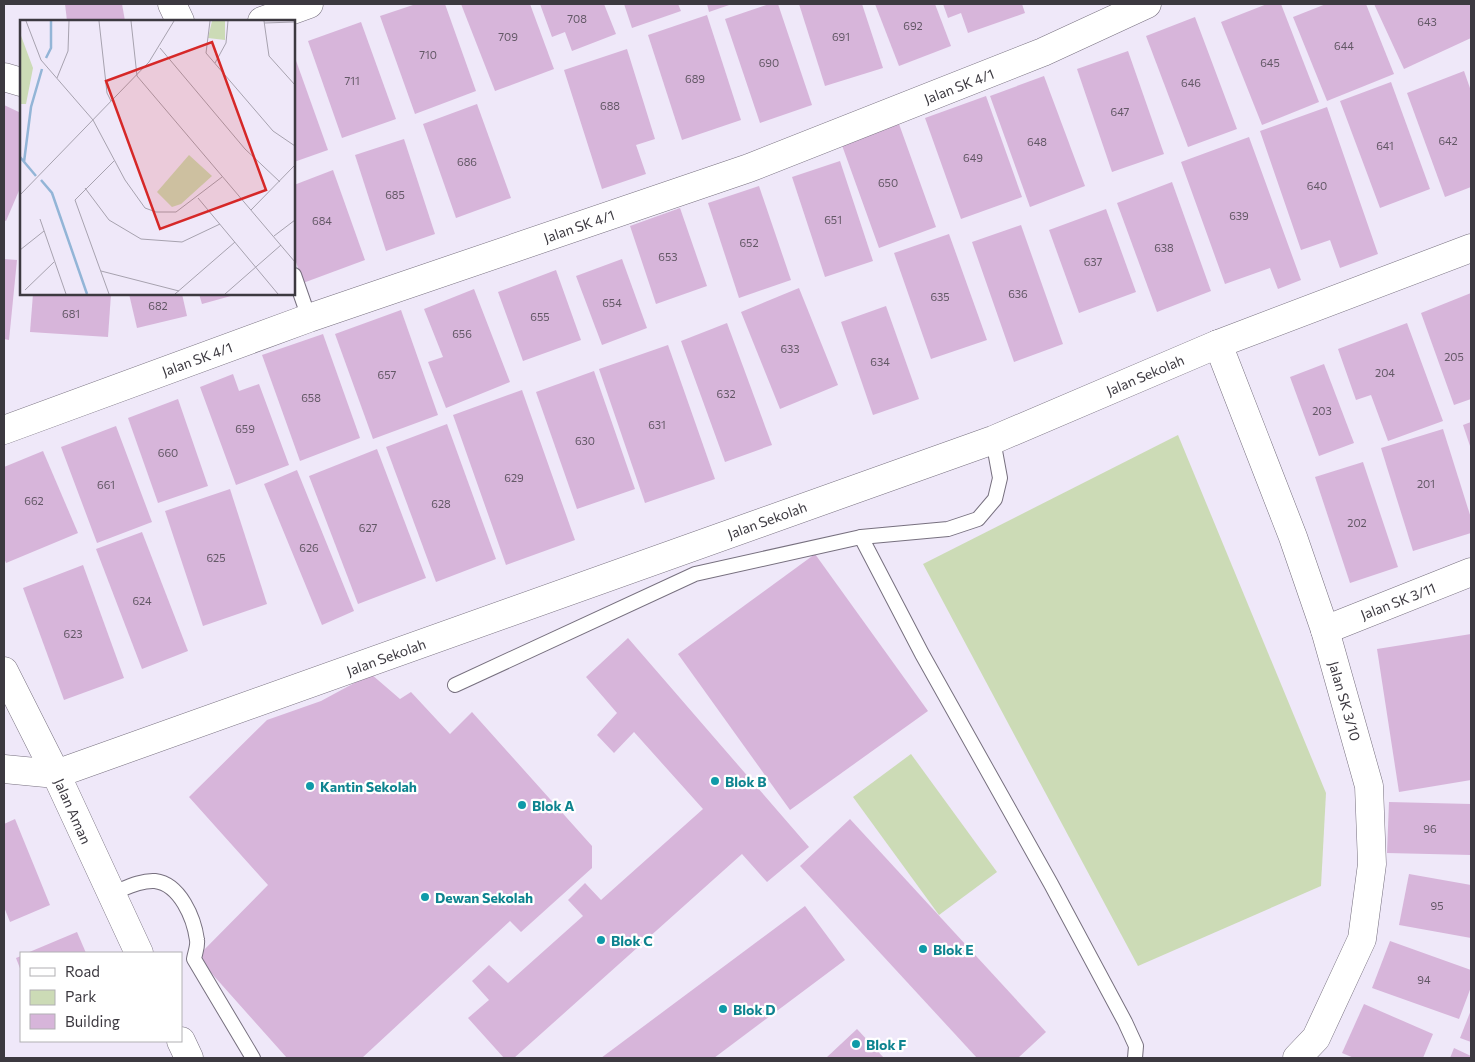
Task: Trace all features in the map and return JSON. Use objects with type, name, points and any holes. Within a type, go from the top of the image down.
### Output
[{"type":"street","points":[[172,4],[180,20]]},
{"type":"street","points":[[265,20],[309,4]]},
{"type":"street","name":"Jalan SK 4/1","points":[[4,430],[309,318],[749,168],[1044,52],[1147,4]]},
{"type":"street","points":[[4,77],[20,82]]},
{"type":"street","name":"Jalan Sekolah","points":[[56,774],[993,440],[1218,344],[1471,248]]},
{"type":"street","name":"Jalan SK 3/10","points":[[1218,344],[1293,537],[1325,630],[1369,786],[1372,864],[1362,939],[1316,1038],[1297,1058]]},
{"type":"street","name":"Jalan SK 3/11","points":[[1325,630],[1471,572]]},
{"type":"street","name":"Jalan Aman","points":[[4,671],[56,774],[139,952]]},
{"type":"street","points":[[4,768],[56,774]]},
{"type":"street","points":[[181,1042],[189,1058]]},
{"type":"lane","points":[[295,278],[309,318]]},
{"type":"lane","points":[[455,685],[695,574],[861,537],[948,529],[978,518],[995,499],[1000,478],[993,440]]},
{"type":"lane","points":[[861,537],[922,654],[1051,884],[1125,1022],[1136,1046],[1135,1058]]},
{"type":"lane","points":[[110,894],[156,881],[175,889],[189,911],[198,942],[194,959],[253,1058]]},
{"type":"green space","points":[[1178,435],[1326,793],[1321,886],[1138,966],[923,564]]},
{"type":"green space","points":[[911,754],[997,872],[939,915],[853,797]]},
{"type":"building","points":[[65,4],[122,4],[125,20],[67,20]]},
{"type":"building","points":[[416,4],[445,4],[476,91],[415,114],[380,16]]},
{"type":"building","points":[[461,4],[530,4],[554,69],[495,91]]},
{"type":"building","points":[[540,4],[604,4],[616,34],[572,51],[565,32],[552,37]]},
{"type":"building","points":[[624,4],[678,4],[681,11],[632,28]]},
{"type":"building","points":[[707,4],[732,4],[709,12]]},
{"type":"building","points":[[769,4],[778,4],[812,105],[760,123],[725,19]]},
{"type":"building","points":[[799,4],[862,4],[883,68],[825,86]]},
{"type":"building","points":[[875,4],[935,4],[951,46],[899,66]]},
{"type":"building","points":[[943,4],[1022,4],[1025,13],[968,33],[961,13],[948,18]]},
{"type":"building","points":[[1267,4],[1281,4],[1319,102],[1262,125],[1221,22]]},
{"type":"building","points":[[1326,4],[1366,4],[1394,74],[1327,101],[1293,17]]},
{"type":"building","points":[[1374,4],[1471,4],[1471,38],[1404,69]]},
{"type":"building","points":[[707,15],[741,120],[682,140],[648,35]]},
{"type":"building","points":[[1195,17],[1237,129],[1188,147],[1146,36]]},
{"type":"building","points":[[361,22],[396,119],[342,138],[308,41]]},
{"type":"building","points":[[627,49],[655,139],[636,145],[646,174],[602,189],[564,70]]},
{"type":"building","points":[[1128,51],[1164,154],[1112,172],[1077,69]]},
{"type":"building","points":[[295,58],[328,150],[295,162]]},
{"type":"building","points":[[1464,71],[1471,91],[1471,187],[1445,197],[1407,93]]},
{"type":"building","points":[[1044,76],[1085,186],[1030,207],[990,96]]},
{"type":"building","points":[[1391,82],[1430,189],[1380,208],[1340,101]]},
{"type":"building","points":[[986,96],[1022,197],[961,219],[925,118]]},
{"type":"building","points":[[477,104],[511,198],[456,218],[423,124]]},
{"type":"building","points":[[4,105],[20,113],[20,188],[6,221],[4,220]]},
{"type":"building","points":[[1327,107],[1378,254],[1340,268],[1330,240],[1301,250],[1260,131]]},
{"type":"building","points":[[899,124],[936,227],[879,248],[839,137],[872,125],[875,133]]},
{"type":"building","points":[[1249,137],[1301,280],[1278,289],[1270,268],[1225,284],[1181,162]]},
{"type":"building","points":[[404,139],[435,234],[386,251],[355,155]]},
{"type":"building","points":[[840,161],[873,261],[825,277],[792,177]]},
{"type":"building","points":[[333,170],[365,260],[303,283],[295,259],[295,185]]},
{"type":"building","points":[[1172,182],[1211,291],[1157,312],[1117,203]]},
{"type":"building","points":[[759,186],[791,280],[739,298],[708,203]]},
{"type":"building","points":[[680,208],[707,286],[656,304],[630,226]]},
{"type":"building","points":[[1106,209],[1136,292],[1079,313],[1049,230]]},
{"type":"building","points":[[1021,225],[1063,344],[1014,362],[972,242]]},
{"type":"building","points":[[949,234],[987,340],[931,359],[894,253]]},
{"type":"building","points":[[4,259],[17,260],[9,340],[4,339]]},
{"type":"building","points":[[622,259],[647,328],[602,345],[576,276]]},
{"type":"building","points":[[556,270],[581,340],[523,361],[498,292]]},
{"type":"building","points":[[799,288],[838,385],[780,409],[741,312]]},
{"type":"building","points":[[474,289],[510,382],[446,408],[428,362],[443,357],[424,309]]},
{"type":"building","points":[[1471,293],[1471,399],[1454,405],[1421,313]]},
{"type":"building","points":[[33,295],[111,295],[108,337],[30,332]]},
{"type":"building","points":[[129,295],[182,295],[187,316],[137,328]]},
{"type":"building","points":[[199,295],[234,295],[202,304]]},
{"type":"building","points":[[886,306],[919,399],[873,415],[841,322]]},
{"type":"building","points":[[401,310],[438,415],[373,439],[335,334]]},
{"type":"building","points":[[727,323],[772,445],[725,462],[681,341]]},
{"type":"building","points":[[1407,323],[1443,421],[1388,441],[1371,395],[1356,400],[1338,349]]},
{"type":"building","points":[[323,334],[360,438],[300,461],[262,355]]},
{"type":"building","points":[[668,345],[715,479],[645,503],[599,369]]},
{"type":"building","points":[[1324,364],[1354,443],[1319,456],[1290,377]]},
{"type":"building","points":[[594,371],[635,489],[577,509],[536,392]]},
{"type":"building","points":[[233,374],[239,391],[259,384],[289,465],[236,485],[200,387]]},
{"type":"building","points":[[522,390],[575,540],[506,565],[453,415]]},
{"type":"building","points":[[178,399],[208,486],[158,503],[128,418]]},
{"type":"building","points":[[1471,422],[1471,449],[1463,425]]},
{"type":"building","points":[[447,424],[496,559],[436,582],[386,447]]},
{"type":"building","points":[[116,426],[152,522],[97,543],[61,447]]},
{"type":"building","points":[[1443,429],[1471,518],[1471,533],[1413,551],[1381,448]]},
{"type":"building","points":[[377,449],[426,578],[358,604],[309,476]]},
{"type":"building","points":[[43,451],[78,533],[6,563],[4,558],[4,467]]},
{"type":"building","points":[[1363,462],[1398,567],[1350,583],[1315,477]]},
{"type":"building","points":[[297,470],[354,611],[322,625],[264,484]]},
{"type":"building","points":[[230,489],[267,604],[203,626],[165,511]]},
{"type":"building","points":[[142,532],[188,651],[142,669],[96,549]]},
{"type":"building","points":[[815,554],[928,711],[790,810],[678,654]]},
{"type":"building","points":[[83,565],[124,678],[64,700],[23,588]]},
{"type":"building","points":[[1471,634],[1471,780],[1399,792],[1377,649]]},
{"type":"building","points":[[628,638],[809,847],[767,882],[742,854],[514,1058],[504,1058],[468,1018],[489,1000],[472,981],[489,965],[508,983],[583,916],[568,900],[585,883],[601,900],[703,809],[634,732],[614,753],[597,735],[617,713],[586,677]]},
{"type":"building","points":[[371,674],[400,699],[411,692],[450,734],[472,712],[592,846],[592,868],[521,932],[510,921],[362,1058],[287,1058],[197,957],[268,885],[189,797],[267,720],[321,701]]},
{"type":"building","points":[[1389,802],[1471,804],[1471,855],[1387,853]]},
{"type":"building","points":[[15,819],[50,905],[10,922],[4,907],[4,824]]},
{"type":"building","name":"Blok E","points":[[850,819],[1046,1032],[1018,1058],[977,1058],[800,866]]},
{"type":"building","points":[[1409,874],[1471,885],[1471,938],[1399,925]]},
{"type":"building","name":"Blok D","points":[[805,906],[845,960],[714,1058],[601,1058]]},
{"type":"building","points":[[77,932],[86,952],[29,952]]},
{"type":"building","points":[[1390,941],[1471,970],[1471,987],[1459,1019],[1372,988]]},
{"type":"building","points":[[20,956],[20,968],[16,958]]},
{"type":"building","points":[[1364,1004],[1433,1034],[1423,1058],[1354,1058],[1342,1053]]},
{"type":"building","points":[[1471,1010],[1471,1042],[1460,1038]]},
{"type":"building","name":"Blok F","points":[[857,1029],[884,1058],[826,1058]]},
{"type":"building","points":[[1454,1048],[1471,1056],[1471,1058],[1450,1058]]},
{"type":"place","name":"Blok B","points":[[715,781]]},
{"type":"place","name":"Kantin Sekolah","points":[[310,786]]},
{"type":"place","name":"Blok A","points":[[522,805]]},
{"type":"place","name":"Dewan Sekolah","points":[[425,897]]},
{"type":"place","name":"Blok C","points":[[601,940]]},
{"type":"place","name":"Blok E","points":[[923,949]]},
{"type":"place","name":"Blok D","points":[[723,1009]]},
{"type":"place","name":"Blok F","points":[[856,1044]]}]
